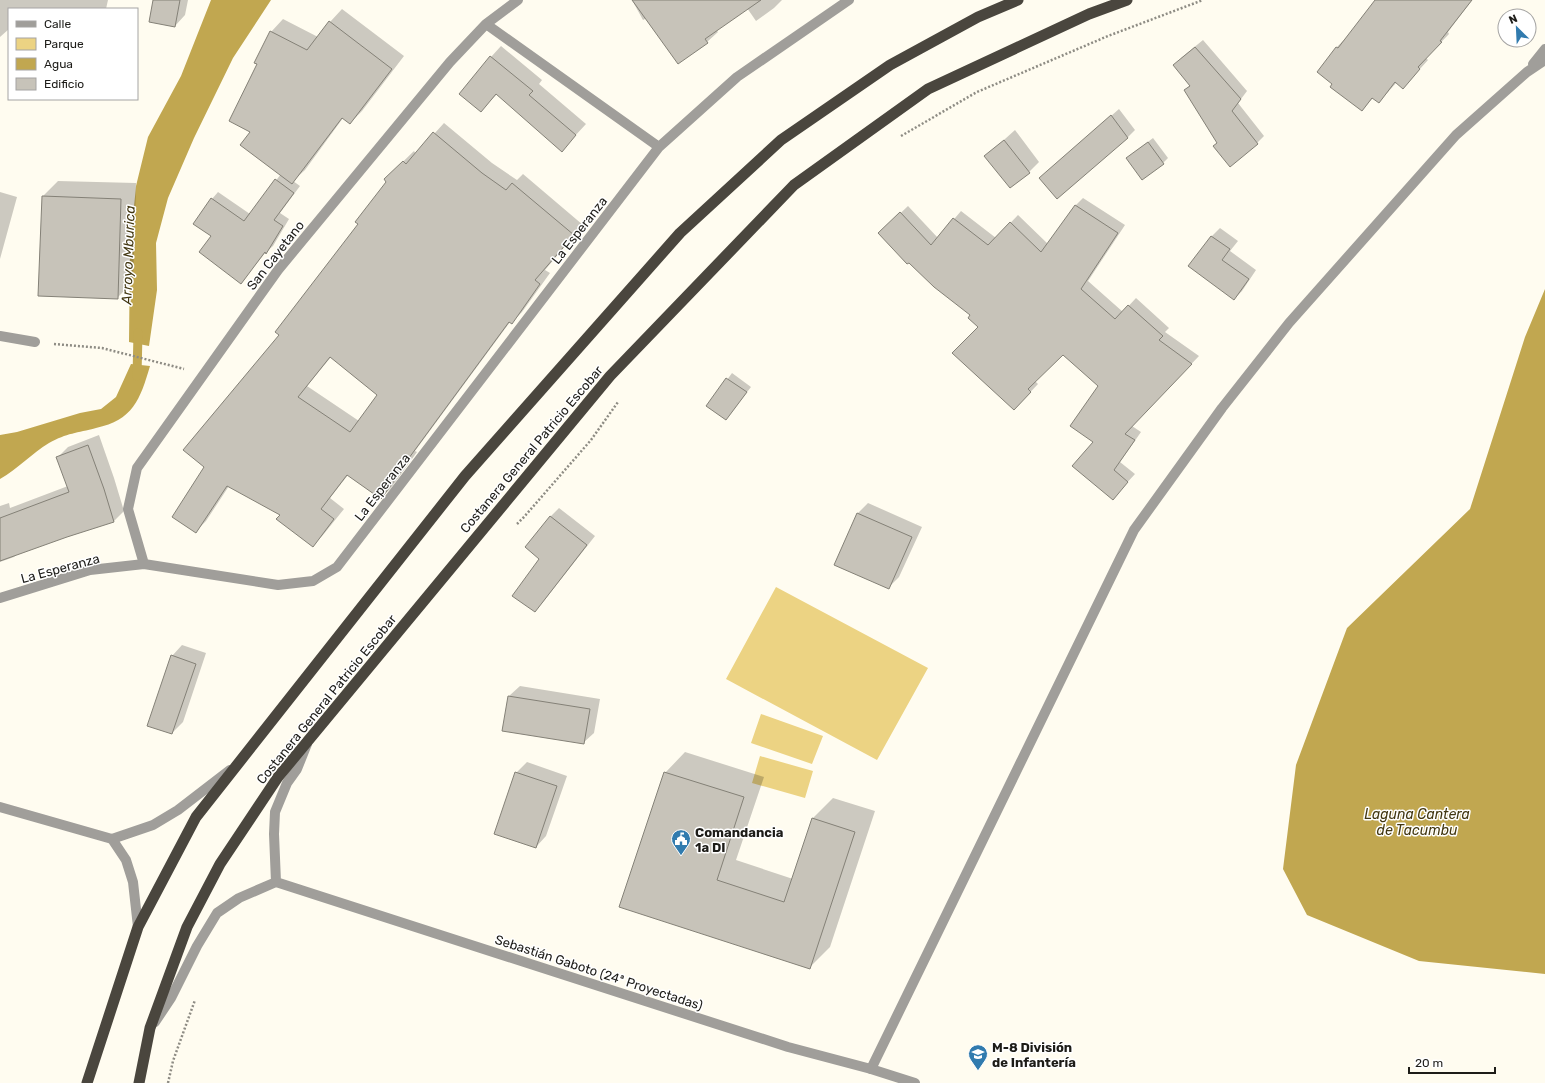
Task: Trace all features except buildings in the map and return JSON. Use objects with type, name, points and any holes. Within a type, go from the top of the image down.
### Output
[{"type":"highway","points":[[87,1083],[138,927],[196,817],[465,476],[680,233],[781,140],[890,65],[978,16],[1018,0]]},
{"type":"highway","name":"Costanera General Patricio Escobar","points":[[139,1083],[150,1028],[187,927],[220,864],[278,777],[610,376],[794,185],[928,90],[1088,14],[1127,0]]},
{"type":"street","name":"San Cayetano","points":[[144,564],[128,509],[138,468],[278,270],[450,62],[486,24],[518,0]]},
{"type":"street","name":"La Esperanza","points":[[0,598],[90,570],[144,564],[278,585],[313,580],[336,567],[659,147],[737,77],[849,0]]},
{"type":"street","points":[[486,24],[659,147]]},
{"type":"street","points":[[1527,72],[1545,49]]},
{"type":"street","points":[[871,1069],[1134,530],[1222,408],[1289,323],[1456,135],[1527,72],[1545,60]]},
{"type":"street","points":[[0,336],[35,342]]},
{"type":"street","points":[[150,1028],[171,998],[197,946],[217,913],[239,898],[276,882],[274,834],[275,812],[287,783],[297,769],[309,740]]},
{"type":"street","points":[[0,807],[112,839],[153,825],[178,810],[238,763]]},
{"type":"street","points":[[112,839],[126,860],[133,882],[138,927]]},
{"type":"street","name":"Sebastián Gaboto (24ª Proyectadas)","points":[[276,882],[788,1047],[871,1069],[915,1083]]},
{"type":"path","points":[[895,139],[977,92],[1108,36],[1204,0]]},
{"type":"path","points":[[35,342],[102,348],[175,366]]},
{"type":"path","points":[[513,527],[524,517],[591,440],[622,396]]},
{"type":"path","points":[[168,1083],[173,1061],[196,996]]},
{"type":"green space","points":[[776,587],[928,668],[877,760],[726,679]]},
{"type":"green space","points":[[761,714],[823,736],[812,764],[751,743]]},
{"type":"green space","points":[[760,756],[813,771],[805,798],[752,783]]},
{"type":"water","points":[[211,0],[271,0],[233,58],[194,138],[168,198],[156,243],[157,290],[149,346],[129,342],[130,250],[136,186],[148,137],[181,76]]},
{"type":"water","name":"Laguna Cantera de Tacumbu","points":[[1545,289],[1545,974],[1419,961],[1307,915],[1283,869],[1296,765],[1347,628],[1470,509],[1525,337]]},
{"type":"water","points":[[131,364],[150,366],[143,389],[133,407],[127,414],[119,420],[109,424],[61,437],[49,443],[13,471],[0,479],[0,435],[17,432],[80,413],[101,409],[116,397]]},
{"type":"waterway","name":"Arroyo Mburica","points":[[137,376],[138,333]]},
{"type":"place","name":"Comandancia 1a DI","points":[[681,856]]},
{"type":"place","name":"M-8 División de Infantería","points":[[978,1071]]}]
